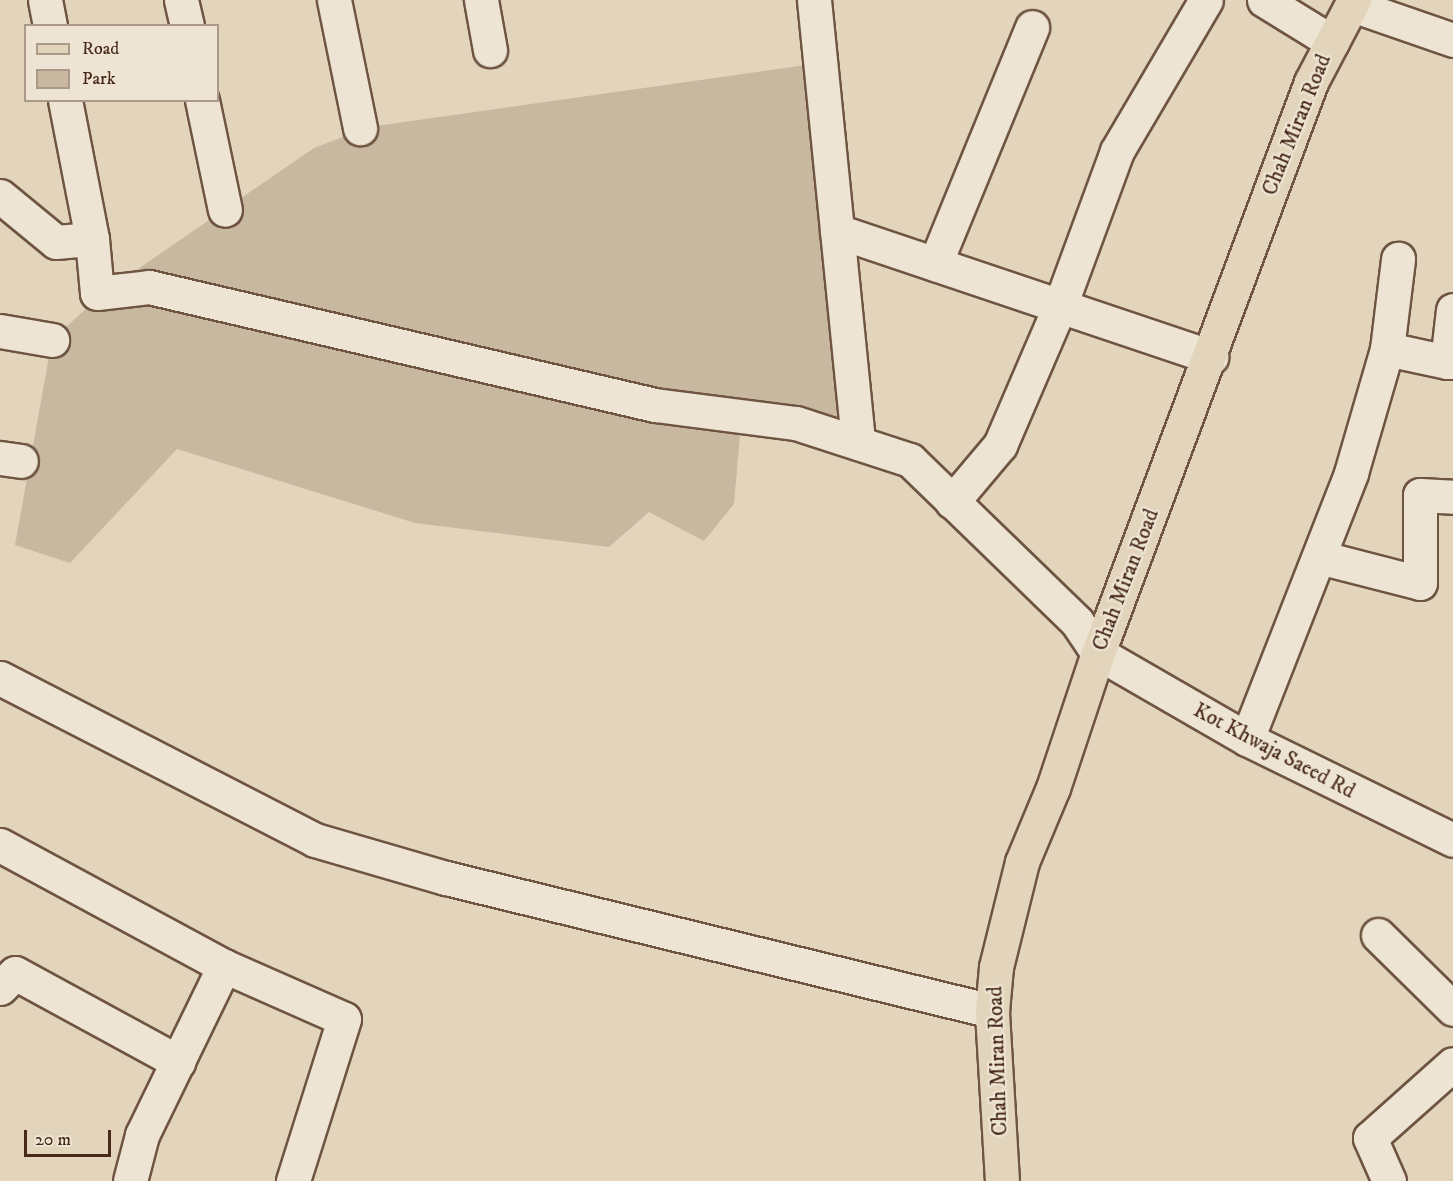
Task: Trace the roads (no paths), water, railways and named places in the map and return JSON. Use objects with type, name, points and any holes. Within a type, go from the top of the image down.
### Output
[{"type":"main road","name":"Chah Miran Road","points":[[1002,1181],[992,1011],[996,967],[1022,862],[1053,789],[1098,653],[1211,357],[1307,92],[1353,2]]},
{"type":"street","points":[[45,0],[50,24]]},
{"type":"street","points":[[181,0],[187,24]]},
{"type":"street","points":[[334,0],[360,128]]},
{"type":"street","points":[[481,0],[490,50]]},
{"type":"street","points":[[814,0],[858,443]]},
{"type":"street","points":[[952,502],[1000,445],[1060,306],[1117,151],[1206,0]]},
{"type":"street","points":[[1264,0],[1332,42]]},
{"type":"street","points":[[1353,2],[1453,40]]},
{"type":"street","points":[[935,264],[1032,27]]},
{"type":"street","points":[[65,102],[92,239],[97,293],[149,286],[655,405],[796,423],[910,460],[1077,622],[1098,653]]},
{"type":"street","points":[[202,102],[225,210]]},
{"type":"street","points":[[0,196],[56,242],[92,239]]},
{"type":"street","points":[[837,231],[1211,357]]},
{"type":"street","points":[[1247,739],[1351,473],[1388,349],[1398,259]]},
{"type":"street","points":[[1388,349],[1450,362],[1453,310]]},
{"type":"street","points":[[0,331],[52,340]]},
{"type":"street","points":[[1319,556],[1420,583],[1420,495],[1453,497]]},
{"type":"street","name":"Kot Khwaja Saeed Rd","points":[[1098,653],[1247,739],[1453,840]]},
{"type":"street","points":[[0,678],[315,840],[446,879],[992,1011]]},
{"type":"street","points":[[0,845],[224,966],[344,1019],[293,1181]]},
{"type":"street","points":[[1378,935],[1453,1009]]},
{"type":"street","points":[[130,1181],[142,1136],[224,966]]},
{"type":"street","points":[[0,988],[15,973],[178,1062]]},
{"type":"street","points":[[1389,1181],[1370,1138],[1453,1064]]}]
